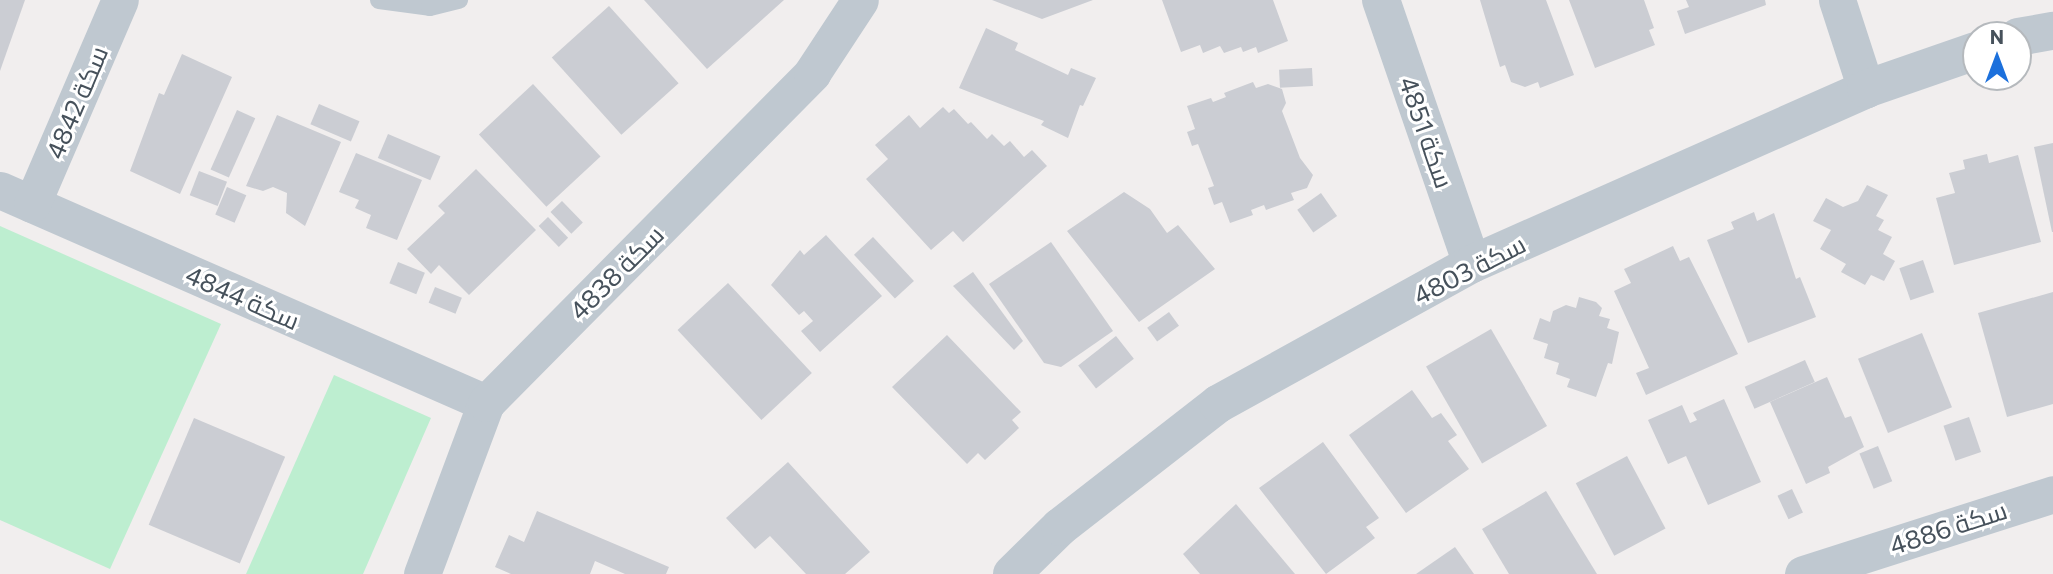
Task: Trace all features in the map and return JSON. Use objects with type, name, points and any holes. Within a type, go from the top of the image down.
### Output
[{"type":"street","name":"سكة 4842","points":[[16,197],[120,0]]},
{"type":"street","name":"سكة 4838","points":[[422,574],[486,403],[812,73],[860,0]]},
{"type":"street","name":"سكة 4851","points":[[1381,0],[1472,264]]},
{"type":"street","points":[[1837,0],[1866,89]]},
{"type":"street","points":[[2032,35],[2053,32]]},
{"type":"street","name":"سكة 4803","points":[[1012,574],[1060,527],[1218,404],[1472,264],[1866,89],[1962,56]]},
{"type":"street","name":"سكة 4844","points":[[16,197],[486,403]]},
{"type":"street","name":"سكة 4886","points":[[1803,574],[2053,494]]},
{"type":"lane","points":[[379,0],[430,7],[459,0]]},
{"type":"green space","points":[[0,226],[221,324],[110,569],[0,520]]},
{"type":"green space","points":[[334,375],[431,418],[363,574],[246,574]]},
{"type":"building","points":[[0,0],[25,0],[0,71]]},
{"type":"building","points":[[644,0],[784,0],[707,69]]},
{"type":"building","points":[[992,0],[1093,0],[1042,19]]},
{"type":"building","points":[[1162,0],[1273,0],[1288,41],[1258,53],[1256,47],[1243,52],[1241,47],[1224,53],[1220,46],[1203,53],[1200,45],[1181,52]]},
{"type":"building","points":[[1480,0],[1546,0],[1574,75],[1540,88],[1538,82],[1525,87],[1511,82],[1505,65],[1500,67]]},
{"type":"building","points":[[1569,0],[1644,0],[1654,28],[1649,30],[1655,45],[1595,68]]},
{"type":"building","points":[[1686,0],[1765,0],[1766,5],[1685,34],[1677,11],[1689,7]]},
{"type":"building","points":[[609,6],[679,83],[621,135],[552,58]]},
{"type":"building","points":[[986,28],[1018,43],[1015,50],[1068,75],[1071,68],[1096,78],[1083,106],[1080,105],[1068,138],[1041,125],[1044,121],[959,88]]},
{"type":"building","points":[[182,54],[232,77],[180,194],[130,171],[159,93],[164,95]]},
{"type":"building","points":[[1312,68],[1313,86],[1280,88],[1279,70]]},
{"type":"building","points":[[1253,82],[1256,88],[1268,84],[1282,89],[1286,103],[1282,111],[1300,158],[1313,175],[1307,188],[1291,193],[1294,200],[1266,210],[1264,205],[1251,210],[1253,215],[1230,223],[1222,202],[1214,205],[1208,188],[1214,186],[1198,144],[1192,146],[1187,132],[1195,129],[1187,106],[1211,98],[1213,102],[1226,97],[1224,93]]},
{"type":"building","points":[[533,84],[601,156],[546,207],[479,134]]},
{"type":"building","points":[[319,104],[360,121],[351,141],[310,124]]},
{"type":"building","points":[[943,107],[949,113],[954,109],[987,139],[992,134],[1004,146],[1010,141],[1024,157],[1032,150],[1047,166],[963,242],[953,231],[931,250],[866,179],[888,159],[875,145],[909,115],[920,128]]},
{"type":"building","points":[[237,110],[255,118],[229,178],[211,169]]},
{"type":"building","points":[[277,115],[341,142],[305,226],[286,213],[287,193],[273,187],[263,191],[246,186]]},
{"type":"building","points":[[388,134],[440,156],[430,180],[378,158]]},
{"type":"building","points":[[2053,143],[2053,232],[2052,232],[2034,147]]},
{"type":"building","points":[[356,153],[422,180],[397,240],[366,228],[371,215],[355,208],[359,200],[339,192]]},
{"type":"building","points":[[1987,154],[1989,163],[2018,155],[2041,242],[1954,265],[1936,198],[1955,193],[1949,173],[1965,169],[1963,160]]},
{"type":"building","points":[[476,169],[536,230],[469,295],[439,265],[431,274],[407,249],[445,213],[438,206]]},
{"type":"building","points":[[199,171],[227,182],[218,206],[190,195]]},
{"type":"building","points":[[1867,185],[1888,195],[1876,216],[1884,220],[1878,230],[1892,237],[1883,254],[1895,261],[1884,281],[1871,275],[1865,285],[1841,272],[1846,264],[1820,249],[1831,230],[1813,221],[1826,198],[1843,207],[1858,201]]},
{"type":"building","points":[[227,187],[246,195],[235,223],[215,215]]},
{"type":"building","points":[[1124,192],[1150,209],[1167,233],[1178,225],[1215,269],[1139,322],[1067,231]]},
{"type":"building","points":[[1321,193],[1337,216],[1313,233],[1297,210]]},
{"type":"building","points":[[562,201],[583,223],[571,234],[550,212]]},
{"type":"building","points":[[1754,212],[1757,221],[1774,213],[1796,279],[1800,277],[1816,317],[1748,343],[1707,240],[1734,229],[1731,222]]},
{"type":"building","points":[[548,217],[568,238],[559,247],[539,226]]},
{"type":"building","points":[[826,235],[882,296],[820,352],[801,331],[813,321],[804,311],[799,315],[771,285],[800,250],[804,255]]},
{"type":"building","points":[[873,237],[914,281],[895,299],[854,255]]},
{"type":"building","points":[[1051,242],[1113,331],[1061,367],[1044,363],[989,284]]},
{"type":"building","points":[[1673,246],[1680,261],[1689,257],[1738,354],[1646,395],[1636,373],[1649,368],[1614,291],[1631,283],[1624,269]]},
{"type":"building","points":[[1923,260],[1934,292],[1910,300],[1899,268]]},
{"type":"building","points":[[398,262],[425,273],[416,294],[389,283]]},
{"type":"building","points":[[973,272],[1023,341],[1014,350],[953,286]]},
{"type":"building","points":[[728,283],[812,373],[761,420],[678,330]]},
{"type":"building","points":[[435,287],[462,298],[456,314],[429,303]]},
{"type":"building","points":[[2053,292],[2053,404],[2007,417],[1978,313]]},
{"type":"building","points":[[1579,297],[1596,302],[1602,308],[1599,316],[1610,319],[1607,328],[1619,332],[1612,364],[1608,363],[1596,397],[1567,387],[1570,379],[1556,374],[1559,363],[1544,358],[1548,344],[1533,339],[1540,318],[1550,322],[1553,311],[1566,305],[1576,308]]},
{"type":"building","points":[[1169,312],[1179,326],[1157,342],[1147,328]]},
{"type":"building","points":[[1491,329],[1547,426],[1482,463],[1426,366]]},
{"type":"building","points":[[1922,333],[1952,407],[1888,433],[1858,359]]},
{"type":"building","points":[[947,335],[1021,412],[1012,420],[1019,428],[985,460],[978,453],[967,464],[892,387]]},
{"type":"building","points":[[1116,336],[1134,359],[1096,388],[1078,366]]},
{"type":"building","points":[[1805,360],[1815,382],[1754,409],[1745,387]]},
{"type":"building","points":[[1827,377],[1845,418],[1851,416],[1864,447],[1828,467],[1830,473],[1806,484],[1770,402]]},
{"type":"building","points":[[1412,390],[1432,418],[1441,413],[1457,435],[1448,441],[1469,469],[1406,513],[1349,435]]},
{"type":"building","points":[[1724,399],[1761,482],[1708,505],[1686,456],[1668,464],[1648,420],[1682,405],[1690,423],[1697,420],[1693,413]]},
{"type":"building","points":[[1969,417],[1981,452],[1956,461],[1943,426]]},
{"type":"building","points":[[194,418],[285,457],[240,563],[149,525]]},
{"type":"building","points":[[1323,442],[1379,518],[1366,527],[1375,538],[1326,574],[1259,488]]},
{"type":"building","points":[[1878,446],[1892,481],[1874,489],[1859,453]]},
{"type":"building","points":[[1627,456],[1665,528],[1614,556],[1576,483]]},
{"type":"building","points":[[788,462],[870,552],[845,574],[806,574],[770,536],[755,549],[726,518]]},
{"type":"building","points":[[1792,489],[1803,513],[1788,519],[1777,496]]},
{"type":"building","points":[[1546,491],[1597,574],[1509,574],[1482,529]]},
{"type":"building","points":[[1236,504],[1295,574],[1200,574],[1183,554]]},
{"type":"building","points":[[537,511],[669,567],[666,574],[625,574],[595,561],[590,574],[511,574],[495,567],[509,535],[524,542]]},
{"type":"building","points":[[1455,547],[1474,574],[1416,574]]}]
